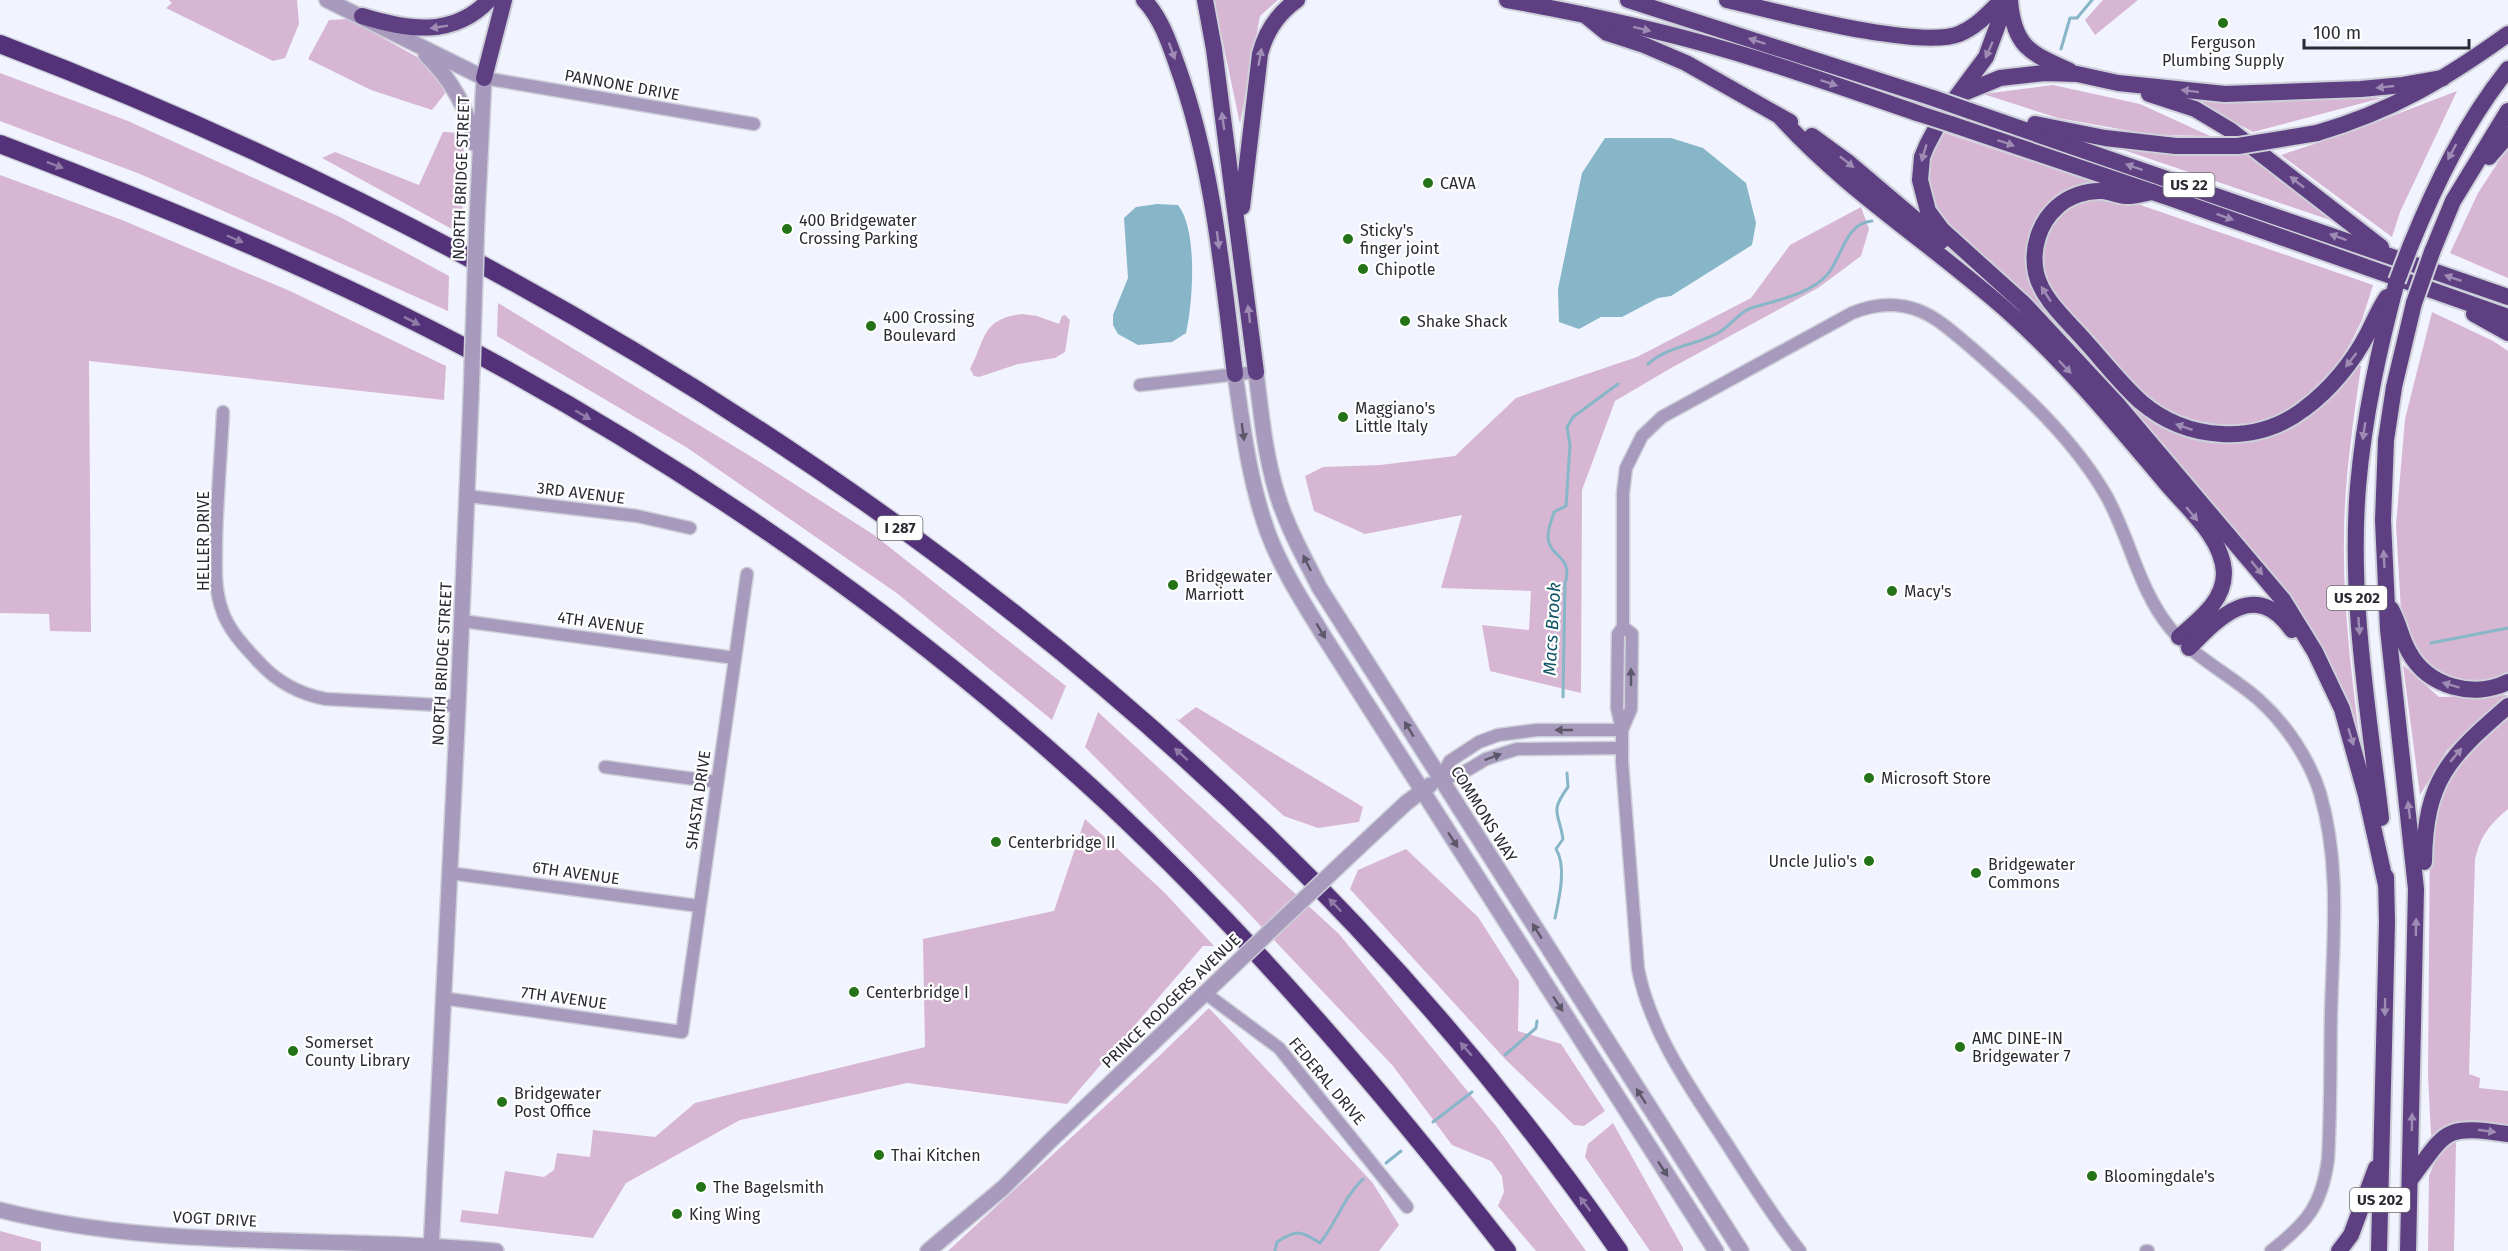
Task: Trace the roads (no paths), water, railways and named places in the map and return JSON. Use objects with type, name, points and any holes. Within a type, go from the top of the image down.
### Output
[{"type":"highway","points":[[362,16],[406,28],[435,28],[448,26],[473,15],[489,0]]},
{"type":"highway","points":[[484,78],[504,0]]},
{"type":"highway","points":[[1144,0],[1166,34],[1190,100],[1218,235],[1235,374]]},
{"type":"highway","points":[[1239,241],[1260,54],[1264,38],[1272,23],[1297,0]]},
{"type":"highway","name":"US 22","points":[[1507,0],[1585,15],[1758,60],[2152,192],[2508,317]]},
{"type":"highway","name":"US 22","points":[[1628,0],[1933,98],[2508,297]]},
{"type":"highway","points":[[1727,0],[1894,35],[1936,38],[1958,34],[1977,24],[2002,0]]},
{"type":"highway","points":[[2008,0],[2014,29],[2025,46],[2046,60],[2077,74],[2118,83],[2217,94],[2253,94],[2361,89],[2413,84],[2443,78]]},
{"type":"highway","points":[[2008,0],[1986,57],[1933,131],[1924,151],[1920,180],[1925,201],[1934,220],[1942,230],[2024,304],[2117,404],[2262,574],[2302,630],[2330,684],[2351,736],[2386,885]]},
{"type":"highway","points":[[1206,3],[1256,372]]},
{"type":"highway","points":[[1585,15],[1607,33],[1644,45],[1686,63],[1797,125],[1849,163],[2020,308],[2031,314]]},
{"type":"highway","points":[[1977,113],[2105,138],[2176,146],[2238,146],[2317,133],[2391,107],[2443,78],[2508,34]]},
{"type":"highway","name":"I 287","points":[[0,44],[182,119],[267,157],[348,196],[527,290],[717,404],[796,455],[902,530],[1029,625],[1148,725],[1205,776],[1325,895],[1392,965],[1492,1079],[1619,1251]]},
{"type":"highway","points":[[2152,192],[2130,197],[2103,191],[2088,192],[2066,200],[2052,213],[2040,230],[2034,261],[2038,281],[2052,303],[2128,388],[2141,401],[2167,420],[2198,431],[2231,434],[2260,431],[2288,420],[2315,401],[2335,381],[2357,352],[2384,310],[2428,201],[2457,144],[2508,69]]},
{"type":"highway","points":[[1960,94],[1986,83],[2016,75],[2077,74]]},
{"type":"highway","points":[[2118,83],[2195,110],[2230,130],[2393,257]]},
{"type":"highway","name":"US 202","points":[[2408,1251],[2416,889],[2386,599],[2383,520],[2386,440],[2394,387],[2414,303],[2432,252],[2453,201],[2508,111]]},
{"type":"highway","points":[[1781,118],[1843,177],[2011,314],[2103,408],[2208,533],[2222,559],[2224,573],[2222,587],[2215,602],[2184,643]]},
{"type":"highway","points":[[2453,201],[2469,187],[2491,154],[2508,135]]},
{"type":"highway","points":[[0,144],[291,264],[374,302],[504,369],[675,470],[846,588],[1017,723],[1108,804],[1184,879],[1320,1021],[1438,1162],[1507,1251]]},
{"type":"highway","points":[[2434,292],[2508,333]]},
{"type":"highway","name":"US 202","points":[[2379,1251],[2386,885],[2383,834],[2362,667],[2357,556],[2358,489],[2363,439],[2384,310]]},
{"type":"highway","points":[[2386,599],[2410,655],[2430,676],[2456,688],[2473,690],[2508,682]]},
{"type":"highway","points":[[2184,643],[2211,626],[2230,610],[2256,605],[2279,615],[2330,684]]},
{"type":"highway","points":[[2416,889],[2424,861],[2427,814],[2440,777],[2461,748],[2508,706]]},
{"type":"highway","points":[[2410,1180],[2439,1142],[2446,1135],[2458,1129],[2508,1134]]},
{"type":"highway","points":[[2339,1251],[2351,1235],[2382,1150]]},
{"type":"street","points":[[327,0],[484,78]]},
{"type":"street","points":[[405,38],[436,64],[456,93],[471,125],[479,169]]},
{"type":"street","name":"PANNONE DRIVE","points":[[484,78],[754,124]]},
{"type":"street","name":"NORTH BRIDGE STREET","points":[[431,1248],[462,621],[484,78]]},
{"type":"street","points":[[1800,1251],[1703,1107],[1660,1035],[1647,1007],[1638,969],[1622,730],[1617,708],[1618,634],[1623,627],[1624,480],[1631,455],[1642,436],[1662,417],[1852,313],[1868,307],[1892,305],[1918,310],[1942,324],[2008,380],[2053,425],[2106,495],[2120,522],[2149,596],[2166,623],[2184,643],[2257,698],[2285,729],[2303,755],[2315,780],[2329,836],[2336,906],[2327,1167],[2321,1195],[2310,1215],[2289,1237],[2271,1251]]},
{"type":"street","points":[[1140,385],[1256,372]]},
{"type":"street","name":"COMMONS WAY","points":[[1256,372],[1270,469],[1297,543],[1318,587],[1741,1251]]},
{"type":"street","points":[[1235,374],[1247,459],[1268,533],[1285,570],[1323,635],[1716,1251]]},
{"type":"street","name":"HELLER DRIVE","points":[[223,412],[217,517],[217,586],[226,619],[242,644],[267,672],[290,688],[307,696],[458,706]]},
{"type":"street","name":"3RD AVENUE","points":[[467,496],[637,516],[690,528]]},
{"type":"street","name":"SHASTA DRIVE","points":[[682,1032],[747,574]]},
{"type":"street","name":"4TH AVENUE","points":[[462,621],[735,658]]},
{"type":"street","name":"PRINCE RODGERS AVENUE","points":[[1440,779],[1450,760],[1479,742],[1498,735],[1537,730],[1622,730]]},
{"type":"street","name":"PRINCE RODGERS AVENUE","points":[[928,1251],[1003,1188],[1205,993],[1422,790],[1440,779],[1459,776],[1486,759],[1517,749],[1622,748]]},
{"type":"street","points":[[605,767],[717,782]]},
{"type":"street","name":"6TH AVENUE","points":[[449,873],[699,906]]},
{"type":"street","name":"FEDERAL DRIVE","points":[[1205,993],[1280,1048],[1407,1208]]},
{"type":"street","name":"7TH AVENUE","points":[[442,998],[682,1032]]},
{"type":"street","name":"VOGT DRIVE","points":[[0,1210],[77,1227],[110,1231],[431,1248]]},
{"type":"street","points":[[431,1248],[496,1251]]},
{"type":"water","points":[[1605,138],[1671,138],[1703,148],[1746,183],[1756,223],[1752,245],[1671,296],[1658,298],[1622,317],[1601,317],[1579,329],[1559,322],[1558,289],[1582,173]]},
{"type":"water","points":[[1157,204],[1178,205],[1189,231],[1192,285],[1188,320],[1186,333],[1172,342],[1138,345],[1118,334],[1113,325],[1113,315],[1128,278],[1124,218],[1136,207]]},
{"type":"waterway","name":"Macs Brook","points":[[2061,49],[2070,18],[2077,18],[2092,0]]},
{"type":"waterway","name":"Macs Brook","points":[[1648,364],[1673,349],[1718,333],[1749,309],[1790,297],[1814,286],[1832,268],[1850,234],[1863,223],[1872,221]]},
{"type":"waterway","name":"Macs Brook","points":[[1563,697],[1567,574],[1564,561],[1552,549],[1548,536],[1554,512],[1566,506],[1570,445],[1567,427],[1573,417],[1618,384]]},
{"type":"waterway","points":[[2431,643],[2508,628]]},
{"type":"waterway","name":"Macs Brook","points":[[1555,918],[1562,873],[1556,849],[1563,839],[1557,808],[1568,787],[1567,773]]},
{"type":"waterway","name":"Macs Brook","points":[[1505,1055],[1536,1028],[1537,1021]]},
{"type":"waterway","name":"Macs Brook","points":[[1433,1122],[1472,1092]]},
{"type":"waterway","name":"Macs Brook","points":[[1386,1163],[1401,1151]]},
{"type":"waterway","name":"Macs Brook","points":[[1275,1251],[1277,1242],[1294,1233],[1303,1234],[1320,1243],[1350,1194],[1363,1179]]},
{"type":"place","name":"Ferguson Plumbing Supply","points":[[2223,23]]},
{"type":"place","name":"CAVA","points":[[1428,183]]},
{"type":"place","name":"400 Bridgewater Crossing Parking","points":[[787,229]]},
{"type":"place","name":"Sticky's finger joint","points":[[1348,239]]},
{"type":"place","name":"Chipotle","points":[[1363,269]]},
{"type":"place","name":"Shake Shack","points":[[1405,321]]},
{"type":"place","name":"400 Crossing Boulevard","points":[[871,326]]},
{"type":"place","name":"Maggiano's Little Italy","points":[[1343,417]]},
{"type":"place","name":"Bridgewater Marriott","points":[[1173,585]]},
{"type":"place","name":"Macy's","points":[[1892,591]]},
{"type":"place","name":"Microsoft Store","points":[[1869,778]]},
{"type":"place","name":"Centerbridge II","points":[[996,842]]},
{"type":"place","name":"Uncle Julio's","points":[[1869,861]]},
{"type":"place","name":"Bridgewater Commons","points":[[1976,873]]},
{"type":"place","name":"Centerbridge I","points":[[854,992]]},
{"type":"place","name":"AMC DINE-IN Bridgewater 7","points":[[1960,1047]]},
{"type":"place","name":"Somerset County Library","points":[[293,1051]]},
{"type":"place","name":"Bridgewater Post Office","points":[[502,1102]]},
{"type":"place","name":"Thai Kitchen","points":[[879,1155]]},
{"type":"place","name":"Bloomingdale's","points":[[2092,1176]]},
{"type":"place","name":"The Bagelsmith","points":[[701,1187]]},
{"type":"place","name":"King Wing","points":[[677,1214]]}]
